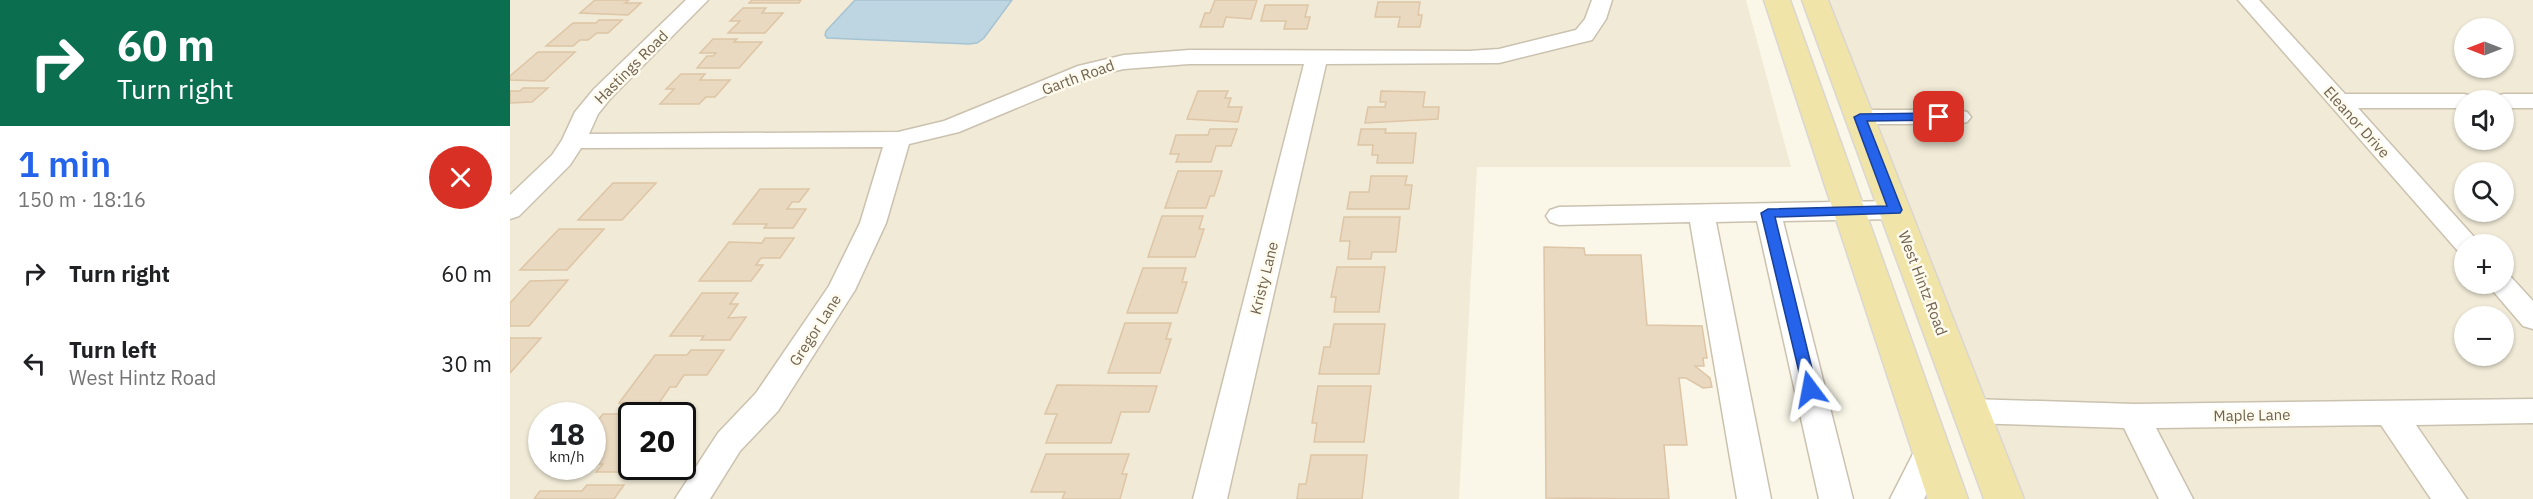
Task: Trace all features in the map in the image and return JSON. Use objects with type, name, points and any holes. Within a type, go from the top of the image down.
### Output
[{"type":"main road","points":[[1777,0],[1948,499]]},
{"type":"main road","name":"West Hintz Road","points":[[1815,0],[2004,499]]},
{"type":"street","name":"Hastings Road","points":[[510,210],[561,160],[587,112],[602,94],[698,0]]},
{"type":"street","name":"Garth Road","points":[[573,141],[898,139],[951,127],[1086,71],[1124,62],[1190,57],[1469,58],[1500,56],[1584,35],[1595,19],[1602,0]]},
{"type":"street","name":"Eleanor Drive","points":[[2248,0],[2457,234]]},
{"type":"street","name":"Kristy Lane","points":[[1210,499],[1317,56]]},
{"type":"street","points":[[2338,100],[2454,101]]},
{"type":"street","points":[[2514,101],[2533,101]]},
{"type":"street","points":[[1860,117],[1959,117]]},
{"type":"street","name":"Gregor Lane","points":[[692,499],[729,442],[767,402],[842,290],[873,224],[898,139]]},
{"type":"street","points":[[1559,216],[1895,210]]},
{"type":"street","points":[[1768,213],[1836,499]]},
{"type":"street","points":[[1702,215],[1754,499]]},
{"type":"street","points":[[2510,294],[2533,319]]},
{"type":"street","name":"Maple Lane","points":[[1971,411],[2134,416],[2391,413],[2527,419]]},
{"type":"street","points":[[2391,413],[2450,499]]},
{"type":"street","points":[[2134,416],[2176,499]]},
{"type":"street","points":[[1907,499],[1931,449]]},
{"type":"shaded area","points":[[510,0],[1746,0],[1791,167],[1477,167],[1459,499],[510,499]]},
{"type":"shaded area","points":[[1827,0],[2533,0],[2533,499],[2021,499]]},
{"type":"water","points":[[855,0],[1012,0],[984,38],[977,43],[827,38],[826,31]]},
{"type":"building","points":[[595,0],[629,0],[625,3],[641,3],[628,15],[580,13]]},
{"type":"building","points":[[752,0],[801,0],[799,3],[749,3]]},
{"type":"building","points":[[1215,0],[1257,0],[1251,19],[1226,17],[1223,27],[1200,27],[1205,13],[1210,13]]},
{"type":"building","points":[[1378,2],[1420,2],[1418,15],[1422,15],[1420,27],[1398,27],[1400,17],[1375,17]]},
{"type":"building","points":[[1265,5],[1308,5],[1305,17],[1310,17],[1307,29],[1284,29],[1286,21],[1261,21]]},
{"type":"building","points":[[743,8],[766,8],[762,13],[783,13],[765,33],[728,33],[740,21],[730,21]]},
{"type":"building","points":[[599,20],[622,20],[608,33],[597,33],[588,40],[580,40],[573,46],[546,46],[573,23],[596,23]]},
{"type":"building","points":[[713,39],[762,42],[739,68],[697,68],[707,56],[713,56],[716,53],[700,53]]},
{"type":"building","points":[[538,52],[575,52],[544,81],[510,80],[510,76]]},
{"type":"building","points":[[681,74],[705,74],[700,80],[730,80],[715,97],[706,97],[699,104],[660,104],[674,89],[666,89]]},
{"type":"building","points":[[523,88],[548,88],[532,102],[510,103],[510,91],[520,91]]},
{"type":"building","points":[[1198,91],[1228,91],[1225,98],[1231,98],[1228,107],[1242,107],[1238,122],[1187,119]]},
{"type":"building","points":[[1381,91],[1425,92],[1423,107],[1439,107],[1438,119],[1365,123],[1368,107],[1385,107],[1386,102],[1380,102]]},
{"type":"building","points":[[1210,129],[1237,129],[1231,146],[1216,146],[1211,162],[1176,162],[1179,154],[1170,154],[1176,135],[1208,135]]},
{"type":"building","points":[[1361,129],[1386,129],[1385,133],[1416,133],[1413,163],[1377,163],[1378,155],[1372,155],[1373,145],[1358,145]]},
{"type":"building","points":[[1178,171],[1222,171],[1214,196],[1210,196],[1206,208],[1165,208]]},
{"type":"building","points":[[1371,176],[1407,176],[1405,185],[1412,185],[1409,209],[1347,209],[1350,192],[1369,192]]},
{"type":"building","points":[[613,183],[656,183],[622,220],[578,220]]},
{"type":"building","points":[[760,189],[809,189],[799,202],[792,202],[787,209],[806,209],[793,228],[764,228],[767,224],[733,224]]},
{"type":"building","points":[[1162,216],[1203,216],[1199,229],[1204,229],[1195,257],[1148,257]]},
{"type":"building","points":[[1344,217],[1400,217],[1396,252],[1372,252],[1371,259],[1348,259],[1350,241],[1340,241]]},
{"type":"building","points":[[559,229],[604,229],[567,270],[520,270]]},
{"type":"building","points":[[765,238],[794,238],[780,258],[761,258],[756,265],[763,265],[751,281],[699,281],[729,242],[762,243]]},
{"type":"building","points":[[1544,247],[1584,248],[1585,255],[1641,255],[1647,325],[1702,326],[1707,358],[1703,358],[1704,366],[1695,366],[1710,378],[1712,387],[1703,388],[1686,378],[1679,378],[1687,445],[1664,445],[1669,499],[1546,498]]},
{"type":"building","points":[[1337,267],[1385,267],[1379,312],[1334,312],[1336,297],[1331,297]]},
{"type":"building","points":[[1143,268],[1186,268],[1182,282],[1187,282],[1177,313],[1127,313]]},
{"type":"building","points":[[568,280],[529,326],[510,326],[510,303],[530,281]]},
{"type":"building","points":[[702,293],[738,293],[730,304],[738,304],[728,318],[746,317],[730,340],[701,340],[704,336],[670,336]]},
{"type":"building","points":[[1125,323],[1171,323],[1166,339],[1171,339],[1160,373],[1108,373]]},
{"type":"building","points":[[1334,324],[1385,324],[1379,374],[1319,374],[1324,347],[1330,347]]},
{"type":"building","points":[[510,338],[541,338],[510,373]]},
{"type":"building","points":[[691,350],[724,350],[707,375],[684,375],[676,387],[670,387],[660,402],[620,402],[655,355],[687,355]]},
{"type":"building","points":[[1057,385],[1157,386],[1149,412],[1121,412],[1111,443],[1046,443],[1057,414],[1045,414]]},
{"type":"building","points":[[1318,386],[1371,386],[1364,442],[1314,442],[1317,423],[1312,423]]},
{"type":"building","points":[[606,414],[618,414],[618,472],[606,472]]},
{"type":"building","points":[[1046,454],[1129,454],[1122,474],[1127,474],[1120,499],[1062,499],[1065,492],[1031,492]]},
{"type":"building","points":[[1311,455],[1367,455],[1362,499],[1297,499],[1299,484],[1306,484]]},
{"type":"building","points":[[587,485],[624,485],[614,499],[534,499],[540,491],[582,491]]},
{"type":"route","points":[[1810,389],[1768,213],[1895,210],[1860,117],[1939,117]]}]
